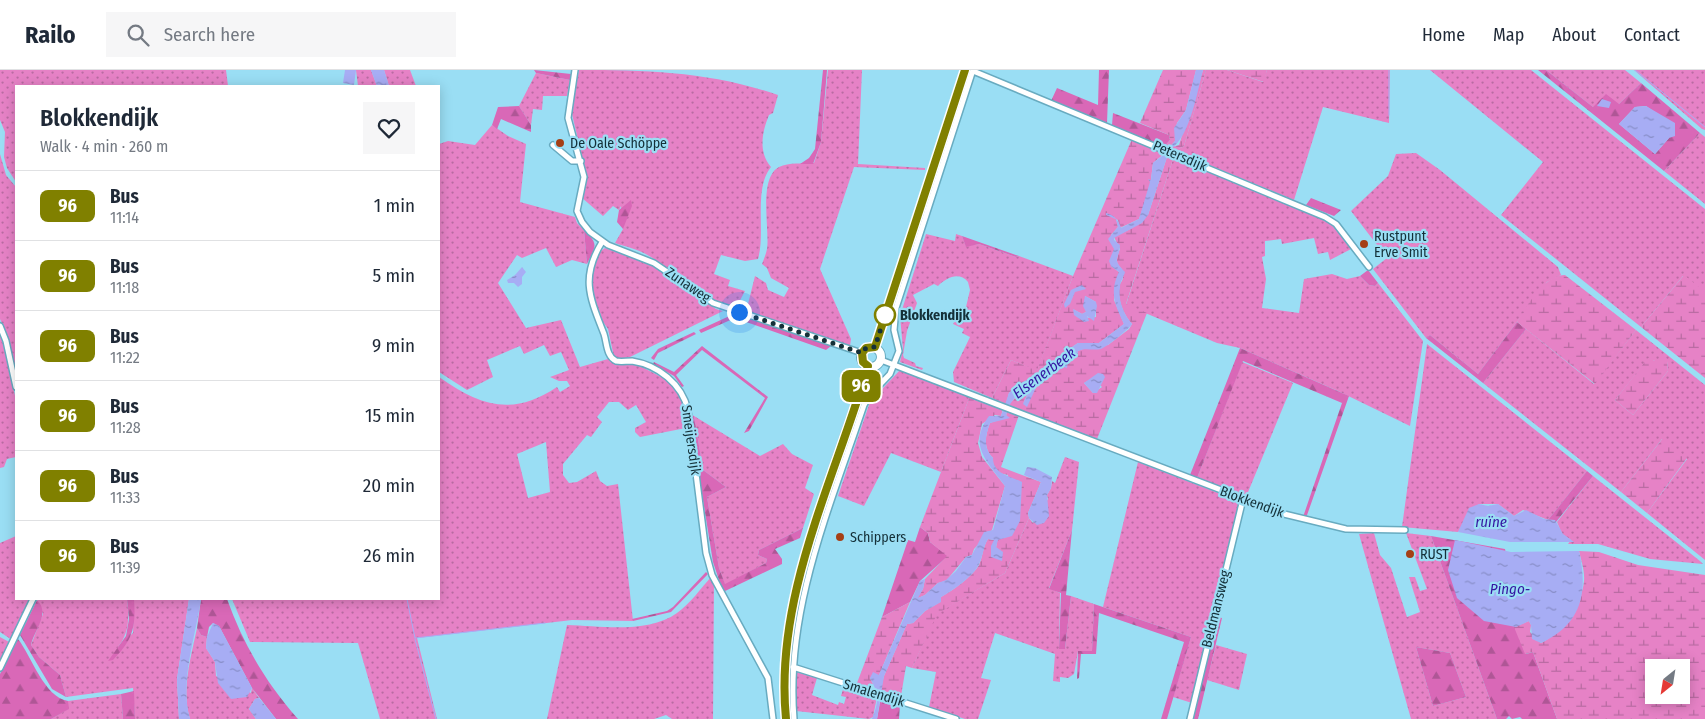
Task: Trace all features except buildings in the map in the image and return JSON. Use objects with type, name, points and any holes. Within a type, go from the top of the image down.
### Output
[{"type":"main road","points":[[875,347],[970,70]]},
{"type":"main road","points":[[875,347],[881,353],[881,360],[877,366],[868,366],[863,362],[862,353],[866,348],[875,347]]},
{"type":"main road","points":[[786,719],[784,662],[792,604],[868,366]]},
{"type":"street","name":"Zunaweg","points":[[575,70],[568,114],[581,161],[584,181],[578,203],[578,213],[585,225],[602,242],[650,260],[720,306],[862,353]]},
{"type":"street","points":[[794,719],[793,667],[797,622],[804,590],[864,405],[869,396],[887,379],[899,351],[894,330],[896,308],[970,70]]},
{"type":"street","name":"Petersdijk","points":[[970,70],[1326,217],[1336,224],[1369,267]]},
{"type":"street","points":[[553,145],[572,161],[581,161]]},
{"type":"street","name":"Smeijersdijk","points":[[602,242],[591,262],[590,285],[593,307],[609,355],[616,361],[636,362],[656,371],[671,380],[681,391],[688,410],[706,553],[712,575],[768,678],[774,719]]},
{"type":"street","points":[[0,326],[6,341],[15,382]]},
{"type":"street","name":"Blokkendijk","points":[[881,360],[1292,516],[1342,528],[1404,530]]},
{"type":"street","name":"Beldmansweg","points":[[1190,719],[1243,499]]},
{"type":"street","points":[[0,668],[33,600]]},
{"type":"street","name":"Smalendijk","points":[[793,667],[956,719]]},
{"type":"green space","points":[[0,70],[226,70],[228,85],[15,85],[15,180],[7,168],[4,157],[5,132],[0,120]]},
{"type":"green space","points":[[356,70],[371,70],[377,85],[358,85]]},
{"type":"green space","points":[[384,70],[410,70],[416,85],[389,85]]},
{"type":"green space","points":[[534,70],[571,74],[570,80],[536,73]]},
{"type":"green space","points":[[579,70],[655,72],[704,77],[753,87],[778,95],[773,113],[769,115],[762,142],[764,155],[771,167],[762,187],[761,236],[758,259],[745,261],[721,255],[714,274],[730,280],[728,286],[745,291],[737,306],[718,302],[647,255],[615,243],[623,229],[621,206],[619,210],[613,206],[603,216],[581,197],[586,173],[571,110]]},
{"type":"green space","points":[[823,70],[827,70],[821,142],[813,164],[800,164],[809,158],[815,149]]},
{"type":"green space","points":[[828,70],[862,70],[858,164],[925,168],[925,170],[854,167],[820,269],[851,339],[850,346],[749,312],[747,308],[755,276],[766,283],[768,290],[784,297],[789,288],[771,278],[767,268],[762,264],[768,240],[767,193],[773,173],[779,167],[783,165],[814,163],[821,142]]},
{"type":"green space","points":[[1099,70],[1109,70],[1107,123],[1051,101],[1057,88],[1098,105]]},
{"type":"green space","points":[[1163,70],[1196,70],[1186,110],[1177,123],[1175,141],[1169,148],[1179,145],[1203,70],[1206,70],[1184,146],[1175,151],[1164,147],[1170,140],[1169,135],[1140,123]]},
{"type":"green space","points":[[1206,70],[1227,70],[1263,82],[1267,70],[1390,70],[1389,123],[1323,107],[1294,200],[1175,151],[1184,146]]},
{"type":"green space","points":[[1227,70],[1267,70],[1264,82]]},
{"type":"green space","points":[[1430,70],[1531,70],[1705,209],[1705,293],[1683,276],[1641,327],[1501,215],[1543,162]]},
{"type":"green space","points":[[1538,70],[1546,70],[1593,107],[1606,94],[1619,104],[1641,83],[1700,133],[1664,171]],"holes":[[[1646,106],[1666,120],[1669,138],[1655,154],[1619,124],[1635,107]]]},
{"type":"green space","points":[[1546,70],[1625,70],[1641,83],[1619,104],[1593,107]]},
{"type":"green space","points":[[1634,70],[1705,70],[1705,130],[1702,129]]},
{"type":"green space","points":[[536,73],[570,80],[567,96],[543,96],[542,110],[533,109],[531,125],[519,106]]},
{"type":"green space","points":[[519,106],[531,125],[531,132],[501,119],[497,129],[492,125],[498,107]]},
{"type":"green space","points":[[1113,113],[1169,135],[1170,140],[1164,147],[1112,125]]},
{"type":"green space","points":[[492,125],[508,136],[526,144],[520,202],[575,217],[577,223],[584,230],[587,264],[572,260],[556,267],[546,248],[522,258],[517,255],[498,283],[526,328],[561,320],[580,367],[608,359],[613,363],[638,365],[671,382],[682,398],[686,428],[640,437],[635,432],[635,428],[646,422],[636,405],[628,410],[619,402],[609,402],[597,417],[602,422],[591,437],[587,435],[563,464],[563,475],[569,483],[577,482],[596,471],[600,481],[607,486],[618,484],[633,621],[572,620],[417,638],[437,719],[380,719],[358,643],[250,642],[232,600],[440,600],[440,378],[468,395],[482,401],[511,405],[541,396],[557,387],[560,392],[570,386],[567,381],[559,381],[550,377],[569,370],[561,352],[550,356],[544,345],[524,354],[520,346],[487,360],[493,377],[467,390],[440,373],[440,144],[448,141],[475,145]],"holes":[[[546,442],[550,492],[528,498],[517,454]]]},
{"type":"green space","points":[[1700,133],[1705,137],[1705,204],[1664,171]]},
{"type":"green space","points":[[1132,139],[1165,153],[1153,163],[1150,188],[1139,219],[1120,228],[1116,219],[1118,227],[1111,235],[1115,249],[1111,266],[1119,272],[1114,300],[1124,324],[1099,343],[1078,343],[1062,354],[1052,367],[1018,385],[1009,393],[1006,404],[992,398],[1011,360],[1037,370],[1073,276]],"holes":[[[1085,296],[1096,302],[1096,317],[1085,318],[1073,309],[1082,314],[1086,312]]]},
{"type":"green space","points":[[1416,153],[1440,170],[1558,267],[1561,275],[1547,282],[1478,374],[1430,335],[1426,338],[1373,269],[1387,258],[1351,211],[1388,176],[1396,154]]},
{"type":"green space","points":[[0,154],[6,175],[15,186],[15,367],[9,339],[0,319]]},
{"type":"green space","points":[[1168,154],[1174,156],[1126,304],[1147,313],[1097,439],[1008,405],[1023,390],[1032,385],[1023,404],[1039,380],[1064,367],[1069,355],[1077,356],[1078,351],[1084,348],[1108,345],[1129,329],[1132,324],[1123,310],[1119,294],[1123,273],[1117,260],[1120,249],[1114,237],[1132,228],[1148,215]],"holes":[[[1093,378],[1102,387],[1093,393],[1084,383]]]},
{"type":"green space","points":[[1174,156],[1328,221],[1353,248],[1330,260],[1328,252],[1318,254],[1314,238],[1282,244],[1281,239],[1265,241],[1265,256],[1262,257],[1266,279],[1262,308],[1299,313],[1304,279],[1332,274],[1347,279],[1360,276],[1369,285],[1375,286],[1378,283],[1423,341],[1410,426],[1338,391],[1240,348],[1217,343],[1126,305]]},
{"type":"green space","points":[[1311,198],[1341,210],[1334,216],[1306,205]]},
{"type":"green space","points":[[631,200],[632,206],[623,229],[617,222],[619,210]]},
{"type":"green space","points":[[584,230],[594,242],[594,249],[587,264]]},
{"type":"green space","points":[[926,234],[955,241],[956,234],[962,236],[966,246],[979,244],[1016,257],[1019,256],[1073,276],[1037,371],[1011,360],[992,398],[954,382],[953,372],[970,337],[962,333],[964,329],[953,324],[962,309],[966,307],[970,290],[968,282],[961,277],[949,278],[938,286],[934,284],[913,295],[917,303],[907,331],[903,355],[904,358],[915,363],[916,366],[923,368],[922,370],[900,362],[903,349],[900,316]]},
{"type":"green space","points":[[962,236],[1019,256],[1016,257],[979,244],[966,247]]},
{"type":"green space","points":[[605,248],[651,265],[716,309],[723,311],[630,357],[618,359],[614,357],[608,329],[599,316],[601,315],[595,299],[592,280],[594,261]]},
{"type":"green space","points":[[1368,270],[1378,283],[1375,286],[1369,285],[1360,276]]},
{"type":"green space","points":[[1565,275],[1636,330],[1595,384],[1517,322],[1531,300],[1543,286],[1557,276]]},
{"type":"green space","points":[[1684,275],[1705,292],[1705,378],[1641,327]]},
{"type":"green space","points":[[736,313],[831,346],[826,350],[735,318],[701,333],[699,330]]},
{"type":"green space","points":[[1517,322],[1526,329],[1483,383],[1426,338],[1430,335],[1478,374]]},
{"type":"green space","points":[[1526,329],[1594,384],[1636,330],[1705,385],[1705,560],[1647,513],[1687,459],[1662,439],[1621,492],[1483,383]],"holes":[[[1648,359],[1667,361],[1668,371],[1633,415],[1615,400]]]},
{"type":"green space","points":[[0,331],[15,396],[15,457],[7,459],[4,467],[0,468]]},
{"type":"green space","points":[[694,332],[696,334],[658,353],[654,360],[651,358],[658,349]]},
{"type":"green space","points":[[1427,344],[1587,471],[1548,520],[1523,510],[1514,516],[1498,504],[1479,504],[1458,532],[1402,527]]},
{"type":"green space","points":[[702,346],[768,397],[749,431],[744,433],[765,398],[702,350],[676,375],[684,386],[682,387],[674,376],[653,364],[654,362],[674,372]]},
{"type":"green space","points":[[1240,348],[1349,396],[1306,518],[1303,517],[1342,403],[1243,361],[1197,478],[1190,475]]},
{"type":"green space","points":[[1648,358],[1655,361],[1667,360],[1668,371],[1633,415],[1615,400]]},
{"type":"green space","points":[[1242,362],[1293,383],[1246,497],[1197,478]]},
{"type":"green space","points":[[900,370],[970,396],[941,472],[891,453],[864,506],[838,496],[870,402]]},
{"type":"green space","points":[[970,396],[1003,409],[1001,416],[995,415],[982,424],[978,443],[982,457],[1005,486],[992,530],[974,549],[972,555],[966,557],[946,581],[938,583],[925,595],[916,599],[923,589],[925,579],[947,556],[930,542],[928,533],[920,527]]},
{"type":"green space","points":[[1007,410],[1019,415],[1001,467],[1041,482],[1028,513],[1029,518],[1005,573],[937,614],[912,668],[906,666],[901,696],[894,697],[884,690],[880,691],[884,676],[907,624],[913,623],[925,611],[940,602],[941,597],[972,574],[979,565],[988,539],[994,540],[996,548],[1008,475],[999,473],[993,464],[993,458],[986,446],[986,437],[990,423],[1006,417]]},
{"type":"green space","points":[[689,413],[694,416],[703,470],[726,487],[707,497],[719,568],[725,584],[766,563],[767,559],[758,555],[759,550],[803,528],[800,538],[775,549],[782,559],[782,564],[723,592],[713,562]]},
{"type":"green space","points":[[694,416],[760,456],[783,444],[792,454],[813,465],[805,488],[814,494],[803,528],[759,550],[758,555],[767,559],[766,563],[725,585],[719,568],[707,497],[726,487],[703,470]]},
{"type":"green space","points":[[1663,438],[1687,458],[1647,513],[1621,492]]},
{"type":"green space","points":[[1065,457],[1079,462],[1072,530],[1049,588],[1060,593],[1059,649],[1065,649],[1071,596],[1094,604],[1092,651],[1078,651],[1074,674],[1068,678],[1060,677],[1060,682],[1053,681],[1055,654],[995,633],[981,678],[991,680],[978,719],[965,719],[929,707],[936,672],[912,668],[936,614],[1005,573],[1029,518],[1033,523],[1048,499],[1047,495],[1052,481],[1055,483]]},
{"type":"green space","points":[[1138,462],[1239,501],[1192,703],[1173,697],[1191,637],[1103,607]]},
{"type":"green space","points":[[1587,471],[1593,476],[1552,527],[1539,519],[1548,520]]},
{"type":"green space","points":[[1593,476],[1703,564],[1650,559],[1598,544],[1568,544],[1571,540],[1562,534],[1557,522]]},
{"type":"green space","points":[[920,527],[928,533],[930,542],[948,556],[920,581],[910,602],[882,617],[908,540],[915,542]]},
{"type":"green space","points":[[1072,530],[1066,595],[1071,596],[1065,649],[1059,649],[1061,593],[1049,589]]},
{"type":"green space","points":[[1374,533],[1380,555],[1391,568],[1407,617],[1420,612],[1409,577],[1415,577],[1420,591],[1427,589],[1406,533],[1431,536],[1497,719],[1411,719],[1359,534]],"holes":[[[1416,647],[1450,653],[1466,697],[1433,706]]]},
{"type":"green space","points":[[15,536],[15,600],[32,600],[12,640],[0,632],[0,543]]},
{"type":"green space","points":[[1431,536],[1505,549],[1526,654],[1533,652],[1557,719],[1522,719],[1520,717],[1512,719],[1509,716],[1506,719],[1497,719]]},
{"type":"green space","points":[[1579,551],[1599,552],[1638,565],[1705,575],[1705,719],[1557,719],[1533,652],[1525,654],[1514,627],[1529,621],[1531,625],[1530,632],[1541,643],[1549,638],[1570,617],[1575,608],[1582,590],[1584,573]]},
{"type":"green space","points":[[706,572],[708,574],[671,612],[633,621],[632,619],[667,611],[673,607]]},
{"type":"green space","points":[[712,576],[714,581],[713,719],[672,719],[666,715],[654,719],[547,719],[567,625],[624,627],[652,624],[665,620],[686,605]]},
{"type":"green space","points":[[37,600],[127,600],[127,630],[118,647],[133,633],[134,600],[189,600],[177,679],[179,719],[135,719],[133,688],[66,697],[60,675],[39,657],[31,645],[43,614]]},
{"type":"green space","points":[[37,600],[41,605],[42,616],[31,645],[39,657],[60,675],[66,697],[52,689],[20,635]]},
{"type":"green space","points":[[127,600],[134,600],[134,625],[132,632],[120,653],[113,660],[108,661],[126,636],[129,619]]},
{"type":"green space","points":[[201,600],[227,600],[248,647],[266,677],[298,719],[276,719],[252,688],[219,626],[213,623],[209,627],[207,637],[201,635],[197,628]]},
{"type":"green space","points":[[910,602],[879,675],[870,678],[873,684],[867,687],[857,683],[882,617]]},
{"type":"green space","points":[[1094,604],[1191,637],[1167,719],[1161,719],[1184,642],[1099,613],[1096,654],[1081,654],[1079,678],[1077,679],[1078,651],[1092,651]]},
{"type":"green space","points":[[1217,617],[1222,618],[1198,719],[1193,719]]},
{"type":"green space","points":[[197,628],[201,635],[207,637],[206,648],[215,662],[216,676],[251,693],[252,688],[259,698],[255,699],[249,709],[256,719],[190,719],[186,697],[190,662]]},
{"type":"green space","points":[[0,637],[11,643],[0,663]]},
{"type":"green space","points":[[18,639],[45,684],[60,698],[68,701],[69,709],[51,719],[0,719],[0,674]]},
{"type":"green space","points":[[1216,645],[1247,654],[1239,690],[1207,680]]},
{"type":"green space","points":[[1416,647],[1450,653],[1466,697],[1433,706]]},
{"type":"green space","points":[[796,672],[817,678],[812,695],[838,705],[839,702],[844,704],[846,697],[841,696],[844,686],[877,697],[873,717],[869,719],[796,711]]},
{"type":"green space","points":[[134,691],[135,719],[123,719],[121,694]]},
{"type":"green space","points":[[121,694],[123,719],[51,719],[68,709],[68,701]]},
{"type":"green space","points":[[881,697],[900,704],[899,719],[877,719]]},
{"type":"water","points":[[345,70],[356,70],[354,85],[343,83]]},
{"type":"water","points":[[371,70],[384,70],[389,85],[377,85]]},
{"type":"water","points":[[1196,70],[1203,70],[1192,113],[1178,143],[1171,149],[1169,148],[1175,141],[1174,128],[1186,110]]},
{"type":"water","points":[[1602,99],[1611,102],[1609,108],[1597,106]]},
{"type":"water","points":[[1646,106],[1675,123],[1675,136],[1669,138],[1655,154],[1619,124],[1635,107]]},
{"type":"water","name":"Elsenerbeek","points":[[1166,153],[1168,154],[1148,215],[1142,223],[1114,238],[1120,245],[1117,262],[1125,272],[1120,285],[1121,302],[1132,324],[1118,338],[1101,349],[1078,351],[1077,357],[1069,355],[1067,368],[1064,367],[1039,381],[1027,407],[1023,404],[1032,385],[1019,393],[1012,401],[1006,415],[1010,418],[990,423],[986,437],[986,446],[996,468],[1003,474],[1022,482],[1020,521],[1012,536],[998,540],[996,547],[1003,552],[1002,561],[991,557],[991,546],[994,540],[988,539],[980,563],[971,575],[941,597],[941,602],[925,611],[913,623],[907,624],[884,676],[877,719],[872,719],[877,698],[870,678],[873,672],[879,675],[920,581],[925,579],[923,589],[918,598],[925,595],[938,583],[946,580],[956,571],[966,557],[972,555],[984,532],[993,530],[1005,486],[982,453],[980,445],[980,436],[989,416],[1001,416],[1009,393],[1021,383],[1052,367],[1062,354],[1078,343],[1099,343],[1124,324],[1114,298],[1114,286],[1119,272],[1111,266],[1109,261],[1114,249],[1108,239],[1118,227],[1116,219],[1121,228],[1139,219],[1150,182],[1148,179],[1151,180],[1153,163]]},
{"type":"water","points":[[522,267],[526,272],[522,277],[522,284],[518,287],[514,283],[508,283],[507,280]]},
{"type":"water","points":[[1082,285],[1086,289],[1075,292],[1070,304],[1065,308],[1064,304],[1071,290]]},
{"type":"water","points":[[1085,296],[1096,302],[1094,321],[1087,316],[1089,321],[1084,322],[1074,315],[1073,309],[1082,314],[1086,312],[1083,306]]},
{"type":"water","points":[[1098,373],[1103,374],[1105,377],[1097,393],[1093,393],[1084,383]]},
{"type":"water","points":[[1027,467],[1035,468],[1052,477],[1051,488],[1047,495],[1049,516],[1044,523],[1037,525],[1029,518],[1028,513],[1041,482],[1024,475]]},
{"type":"water","name":"ruïne","points":[[1479,504],[1488,506],[1498,504],[1514,516],[1526,510],[1544,519],[1555,520],[1563,534],[1574,542],[1510,542],[1458,532],[1469,508]]},
{"type":"water","name":"Pingo-","points":[[1455,540],[1511,552],[1579,551],[1583,580],[1582,593],[1574,616],[1555,635],[1541,643],[1532,639],[1529,621],[1516,627],[1484,621],[1457,598],[1448,570]]},
{"type":"water","points":[[189,600],[201,600],[187,675],[187,705],[190,719],[179,719],[177,679]]},
{"type":"water","points":[[213,623],[219,626],[252,688],[247,697],[231,699],[218,683],[215,662],[206,648],[207,637]]},
{"type":"water","points":[[259,698],[276,719],[256,719],[249,709],[255,699]]},
{"type":"waterway","points":[[1389,70],[1389,115]]},
{"type":"waterway","points":[[1635,70],[1705,127]]},
{"type":"waterway","points":[[407,600],[415,638],[545,623]]},
{"type":"waterway","points":[[415,639],[436,719]]},
{"type":"bus line","name":"96","points":[[786,719],[784,662],[788,627],[797,584],[868,366],[865,365],[861,358],[862,353],[870,346],[875,347],[965,70]]},
{"type":"place","name":"De Oale Schöppe","points":[[560,143]]},
{"type":"place","name":"Rustpunt Erve Smit","points":[[1364,244]]},
{"type":"place","name":"Blokkendijk","points":[[885,315]]},
{"type":"place","name":"Schippers","points":[[840,537]]},
{"type":"place","name":"RUST","points":[[1410,554]]},
{"type":"route","points":[[739,312],[862,353],[870,346],[875,347],[885,315]]}]
